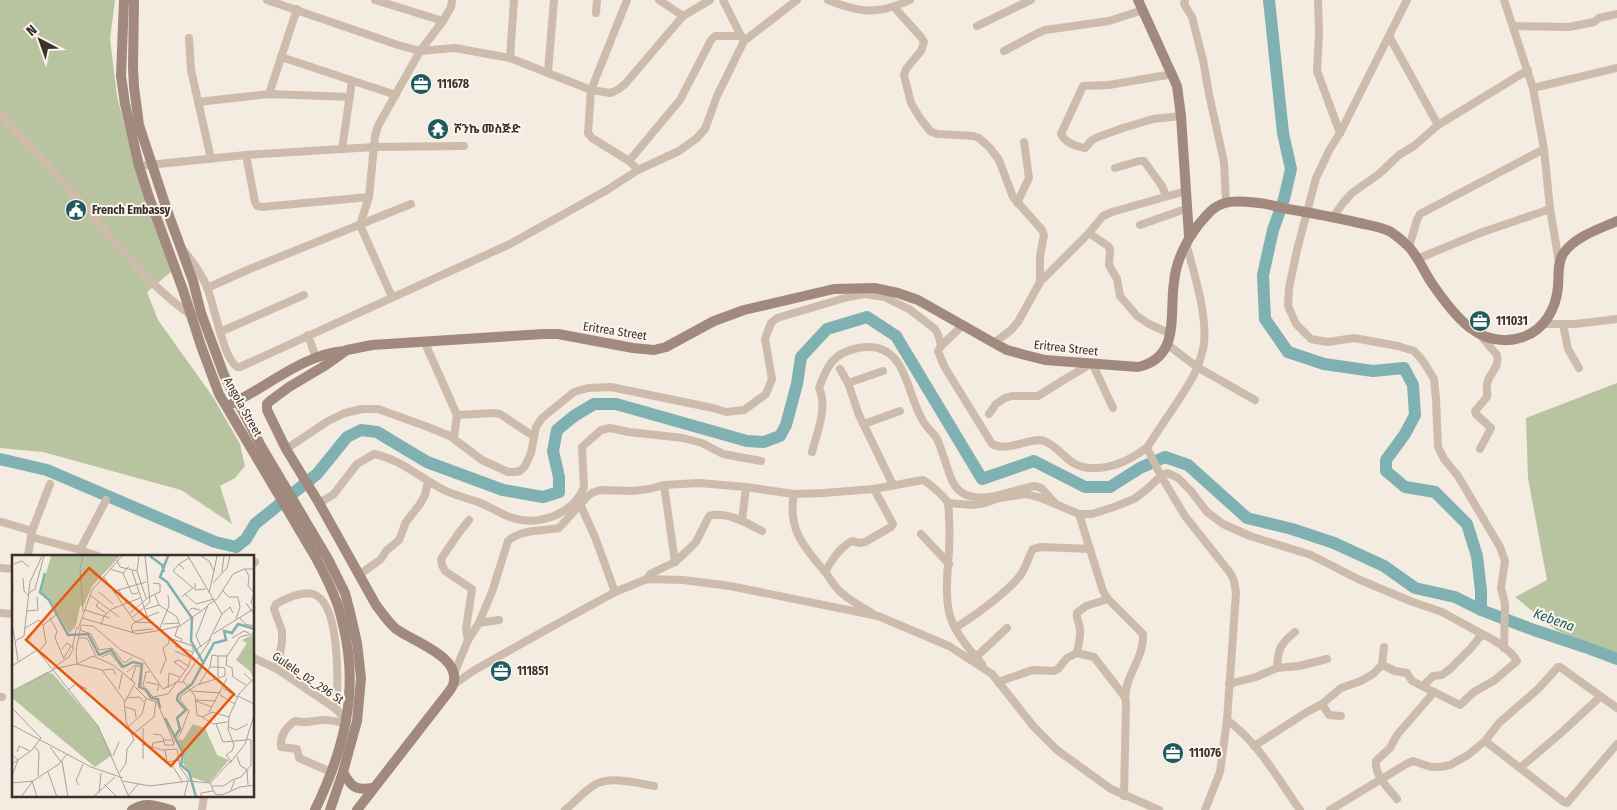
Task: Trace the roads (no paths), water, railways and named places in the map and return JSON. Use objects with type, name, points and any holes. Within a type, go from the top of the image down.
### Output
[{"type":"main road","name":"Angola Street","points":[[124,0],[122,76],[128,120],[139,166],[196,314],[210,372],[219,394],[316,558],[338,605],[348,645],[354,700],[337,756],[315,810]]},
{"type":"main road","points":[[134,0],[134,87],[139,125],[192,281],[196,314],[224,376],[261,446],[311,528],[345,593],[357,644],[361,678],[354,700],[357,721],[330,810]]},
{"type":"main road","points":[[1138,0],[1173,74],[1180,97],[1188,208],[1187,240]]},
{"type":"main road","points":[[1226,202],[1259,203],[1386,229],[1409,247],[1431,282],[1454,313],[1467,326],[1480,335],[1503,342],[1515,340],[1537,330],[1544,324],[1556,299],[1560,262],[1569,247],[1578,240],[1617,221]]},
{"type":"main road","name":"Eritrea Street","points":[[286,449],[267,410],[267,404],[289,387],[347,350],[372,345],[424,341],[558,334],[654,350],[666,347],[714,322],[744,310],[834,289],[874,288],[918,300],[994,343],[1025,356],[1045,360],[1092,364],[1138,367],[1147,365],[1157,359],[1168,345],[1171,334],[1174,282],[1177,266],[1187,240],[1210,210],[1226,202]]},
{"type":"main road","points":[[227,406],[316,358],[347,350]]},
{"type":"main road","points":[[286,449],[387,620],[396,629],[432,648],[444,658],[453,679],[444,698],[357,810]]},
{"type":"main road","points":[[343,772],[350,784],[356,788],[374,788]]},
{"type":"main road","points":[[138,804],[153,805],[171,810]]},
{"type":"street","points":[[267,0],[293,6],[398,45],[420,51],[456,48],[510,58],[591,90],[611,93],[619,89],[683,16],[710,0]]},
{"type":"street","points":[[375,0],[443,21]]},
{"type":"street","points":[[392,298],[360,225],[369,197],[378,126],[420,51],[443,21],[451,7],[452,0]]},
{"type":"street","points":[[510,58],[514,0]]},
{"type":"street","points":[[548,72],[554,0]]},
{"type":"street","points":[[596,13],[597,0]]},
{"type":"street","points":[[627,0],[591,90],[588,133],[592,138],[628,161],[638,170]]},
{"type":"street","points":[[659,0],[683,16]]},
{"type":"street","points":[[723,0],[742,38]]},
{"type":"street","points":[[180,246],[196,266],[207,288],[220,332],[232,362],[237,367],[510,244],[607,190],[638,170],[679,151],[697,138],[705,129],[742,38],[788,2],[797,0]]},
{"type":"street","points":[[828,0],[861,11],[894,7],[910,0]]},
{"type":"street","points":[[977,26],[1031,0]]},
{"type":"street","points":[[1185,0],[1184,4],[1192,17],[1203,60],[1208,94],[1224,162],[1226,202]]},
{"type":"street","points":[[1318,0],[1317,71],[1340,134]]},
{"type":"street","points":[[1407,0],[1316,178],[1306,212],[1289,288],[1288,306],[1296,324],[1311,339],[1328,342],[1354,338],[1398,346],[1414,351],[1423,361],[1434,379],[1438,447],[1444,459],[1458,476],[1500,547],[1505,561],[1501,588],[1505,604],[1504,648]]},
{"type":"street","points":[[1504,0],[1533,88],[1544,149],[1550,209],[1560,262]]},
{"type":"street","points":[[269,94],[281,57],[293,6]]},
{"type":"street","points":[[894,7],[924,42],[921,51],[906,69],[904,75],[911,103],[930,131],[937,134],[980,138],[996,154],[1013,197],[1042,230],[1044,235],[1040,256],[1040,282]]},
{"type":"street","points":[[1004,51],[1045,30],[1109,21],[1142,10]]},
{"type":"street","points":[[1513,26],[1569,27],[1594,22],[1599,18],[1617,14]]},
{"type":"street","points":[[628,161],[680,100],[711,40],[716,36],[742,38]]},
{"type":"street","points":[[1389,36],[1438,125]]},
{"type":"street","points":[[189,38],[189,61],[211,159]]},
{"type":"street","points":[[281,57],[396,95]]},
{"type":"street","points":[[1533,88],[1617,68]]},
{"type":"street","points":[[1333,217],[1352,193],[1379,174],[1399,155],[1414,146],[1438,125],[1528,70]]},
{"type":"street","points":[[1173,74],[1109,85],[1083,86],[1061,134],[1063,138],[1085,148],[1092,140],[1123,128],[1153,119],[1181,116]]},
{"type":"street","points":[[342,149],[352,81]]},
{"type":"street","points":[[198,102],[269,94],[350,97]]},
{"type":"street","points":[[0,114],[43,159],[146,278],[173,302],[196,314]]},
{"type":"street","points":[[1017,203],[1029,178],[1024,142]]},
{"type":"street","points":[[139,166],[246,155],[374,147],[464,146]]},
{"type":"street","points":[[1409,247],[1420,214],[1544,149]]},
{"type":"street","points":[[246,155],[255,202],[262,208],[369,197]]},
{"type":"street","points":[[1115,168],[1144,161],[1162,186],[1166,196]]},
{"type":"street","points":[[994,343],[1018,322],[1040,282],[1103,216],[1186,191]]},
{"type":"street","points":[[207,288],[411,204]]},
{"type":"street","points":[[1140,225],[1188,208]]},
{"type":"street","points":[[1417,259],[1480,232],[1550,209]]},
{"type":"street","points":[[1088,233],[1110,249],[1109,265],[1117,279],[1120,296],[1128,307],[1149,324],[1171,334]]},
{"type":"street","points":[[962,326],[938,351],[944,366],[992,444],[997,447],[1044,440],[1078,466],[1092,468],[1119,464],[1148,450],[1197,367],[1204,345],[1198,288],[1187,240]]},
{"type":"street","points":[[286,449],[328,421],[345,413],[362,409],[378,410],[450,436],[482,460],[508,472],[520,471],[530,453],[536,427],[542,418],[574,392],[588,388],[611,387],[625,389],[726,412],[744,410],[766,394],[772,378],[765,339],[771,323],[777,318],[848,297],[865,294],[884,297],[909,308],[935,330],[941,346]]},
{"type":"street","points":[[220,332],[304,295]]},
{"type":"street","points":[[1544,324],[1575,324],[1617,319]]},
{"type":"street","points":[[1563,324],[1568,349],[1579,368]]},
{"type":"street","points":[[1480,335],[1497,355],[1498,360],[1487,384],[1487,397],[1475,411],[1491,428],[1480,449]]},
{"type":"street","points":[[308,336],[316,358]]},
{"type":"street","points":[[939,337],[949,338]]},
{"type":"street","points":[[424,341],[457,415],[454,437]]},
{"type":"street","points":[[1168,345],[1197,367],[1255,400]]},
{"type":"street","points":[[812,452],[819,427],[823,398],[819,388],[828,367],[837,356],[846,350],[866,347],[879,348],[890,354],[901,367],[922,420],[936,438],[954,484],[961,492],[983,498],[1035,486],[1041,488],[1058,506]]},
{"type":"street","points":[[989,414],[996,404],[1005,398],[1012,396],[1038,396],[1092,364],[1113,408]]},
{"type":"street","points":[[840,369],[848,383],[854,403],[892,485]]},
{"type":"street","points":[[848,383],[883,371]]},
{"type":"street","points":[[864,424],[900,411]]},
{"type":"street","points":[[457,415],[500,414],[533,436]]},
{"type":"street","points":[[319,503],[333,495],[357,464],[374,454],[394,460],[444,490],[481,503],[511,518],[529,520],[555,517],[569,508],[584,487],[582,448],[601,430],[610,428],[683,438],[702,443],[723,454],[761,461]]},
{"type":"street","points":[[1148,450],[1185,516],[1231,574],[1236,593],[1227,720],[1220,772],[1205,810]]},
{"type":"street","points":[[453,679],[468,640],[479,622],[493,590],[508,541],[513,537],[531,532],[559,528],[580,504],[592,493],[600,490],[632,491],[664,485],[699,484],[746,487],[794,494],[874,489],[923,480],[928,482],[948,502],[972,505],[1026,494],[1041,498],[1079,514],[1092,514],[1134,499],[1167,473],[1178,478],[1206,512],[1223,524],[1250,536],[1311,555],[1410,601],[1442,612],[1504,648],[1516,657],[1517,661],[1495,680],[1474,692],[1460,705],[1412,681],[1406,673],[1395,671],[1382,665]]},
{"type":"street","points":[[28,555],[31,534],[50,484]]},
{"type":"street","points":[[664,485],[675,562]]},
{"type":"street","points":[[360,575],[399,540],[406,522],[426,495],[426,486]]},
{"type":"street","points":[[742,521],[746,487]]},
{"type":"street","points":[[825,572],[832,559],[845,545],[852,541],[865,542],[893,524],[874,489]]},
{"type":"street","points":[[794,494],[792,504],[797,534],[807,551],[841,593],[878,616],[949,646],[992,674]]},
{"type":"street","points":[[80,550],[106,500]]},
{"type":"street","points":[[948,502],[950,524],[947,580],[949,611],[955,628],[976,657],[1034,727],[1057,750],[1096,779],[1124,796],[1159,810]]},
{"type":"street","points":[[580,504],[595,537],[615,592]]},
{"type":"street","points":[[1079,514],[1108,599],[1143,634],[1138,660],[1124,696],[1126,713],[1124,796]]},
{"type":"street","points":[[647,579],[650,574],[675,562],[696,542],[709,516],[724,515],[762,531]]},
{"type":"street","points":[[468,640],[466,629],[472,589],[445,571],[441,559],[469,520]]},
{"type":"street","points":[[2,522],[31,534],[95,555]]},
{"type":"street","points":[[921,534],[949,564]]},
{"type":"street","points":[[955,628],[967,621],[1020,576],[1033,549],[1041,547],[1090,549]]},
{"type":"street","points":[[453,679],[473,671],[615,592],[647,579],[683,580],[730,586],[878,616]]},
{"type":"street","points":[[277,669],[282,631],[274,609],[276,604],[289,597],[311,594],[318,596],[324,602],[331,620],[337,649],[338,686],[336,709]]},
{"type":"street","points":[[1077,653],[1080,628],[1076,619],[1077,613],[1086,606],[1108,599]]},
{"type":"street","points":[[479,622],[499,620]]},
{"type":"street","points":[[976,657],[1007,628]]},
{"type":"street","points":[[1277,668],[1279,648],[1295,632]]},
{"type":"street","points":[[1423,686],[1433,676],[1442,675],[1450,669],[1482,634]]},
{"type":"street","points":[[1254,746],[1322,704],[1342,688],[1361,682],[1373,674],[1382,665],[1384,647]]},
{"type":"street","points":[[998,682],[1032,670],[1054,671],[1067,658],[1077,653],[1094,658],[1124,696]]},
{"type":"street","name":"Gulele_02_296 St","points":[[255,658],[277,669],[336,709],[346,723]]},
{"type":"street","points":[[1229,684],[1242,682],[1277,668],[1299,666],[1327,659]]},
{"type":"street","points":[[1330,810],[1413,761],[1431,767],[1450,765],[1468,755],[1486,741],[1499,723],[1560,667],[1617,708]]},
{"type":"street","points":[[1398,799],[1382,779],[1376,768],[1376,761],[1390,748],[1397,735],[1434,692]]},
{"type":"street","points":[[1520,768],[1562,733],[1600,697]]},
{"type":"street","points":[[1322,704],[1329,715],[1341,716]]},
{"type":"street","points":[[331,772],[299,758],[298,749],[281,747],[280,741],[289,725],[295,721],[306,723],[335,720],[346,723]]},
{"type":"street","points":[[1227,720],[1239,729],[1254,746],[1300,810]]},
{"type":"street","points":[[1486,741],[1567,803],[1617,744]]},
{"type":"street","points":[[566,810],[594,785],[604,781],[632,782],[654,786]]},
{"type":"waterway","points":[[1269,0],[1283,133],[1291,169],[1284,199],[1273,230],[1263,275],[1265,319],[1288,352],[1324,364],[1373,371],[1404,368],[1413,385],[1415,415],[1405,434],[1386,460],[1386,471],[1405,487],[1435,492],[1467,524],[1477,556],[1481,610]]},
{"type":"waterway","name":"Kebena","points":[[0,459],[47,470],[215,542],[236,547],[246,539],[255,524],[317,474],[347,437],[361,430],[377,432],[427,462],[503,490],[543,497],[559,492],[559,477],[553,451],[557,430],[574,416],[594,404],[616,404],[747,441],[764,442],[780,436],[786,425],[797,384],[801,357],[827,329],[867,317],[896,336],[982,479],[1034,461],[1085,487],[1110,487],[1140,468],[1165,457],[1188,465],[1247,518],[1292,529],[1334,543],[1384,566],[1415,588],[1455,597],[1481,610],[1617,659]]},
{"type":"place","name":"111678","points":[[421,84]]},
{"type":"place","name":"ሾንኬ መስጅድ","points":[[438,129]]},
{"type":"place","name":"French Embassy","points":[[76,210]]},
{"type":"place","name":"111031","points":[[1480,321]]},
{"type":"place","name":"111851","points":[[501,671]]},
{"type":"place","name":"111076","points":[[1173,753]]}]
